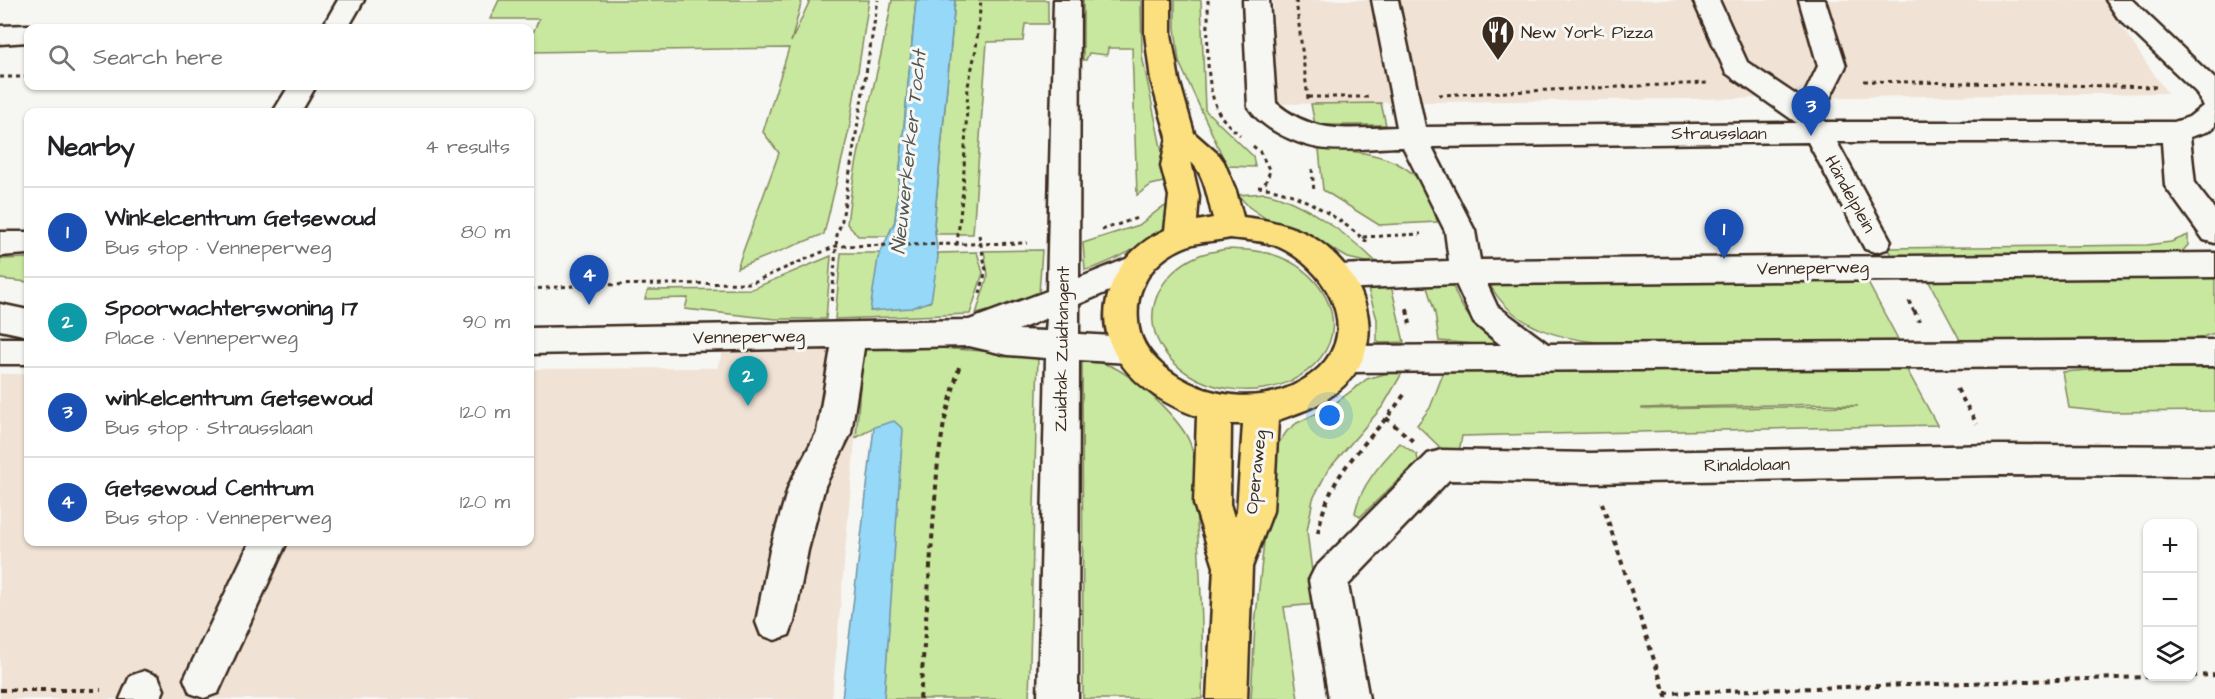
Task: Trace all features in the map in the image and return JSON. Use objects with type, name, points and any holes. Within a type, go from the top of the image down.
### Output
[{"type":"main road","points":[[1158,0],[1158,34],[1165,80],[1181,136],[1176,166],[1184,196],[1180,236]]},
{"type":"main road","points":[[1181,136],[1209,162],[1221,190],[1230,227]]},
{"type":"main road","points":[[1230,227],[1272,233],[1292,240],[1325,262],[1338,277],[1352,303],[1354,332],[1346,359],[1332,377],[1312,392],[1288,403],[1261,409],[1214,407],[1178,395],[1149,375],[1129,350],[1122,333],[1121,298],[1126,282],[1148,255],[1180,236],[1230,227]]},
{"type":"main road","name":"Operaweg","points":[[1214,407],[1212,504],[1233,567]]},
{"type":"main road","name":"Operaweg","points":[[1227,699],[1233,567],[1255,510],[1261,409]]},
{"type":"street","points":[[337,24],[351,0]]},
{"type":"street","name":"Zuidtak Zuidtangent","points":[[1058,699],[1067,0]]},
{"type":"street","name":"Strausslaan","points":[[1256,0],[1262,107],[1281,123],[1320,138],[1413,138],[1811,125],[2175,132],[2199,124],[2215,111]]},
{"type":"street","points":[[1385,0],[1413,138],[1460,231],[1466,272],[1485,314],[1543,359]]},
{"type":"street","name":"Händelplein","points":[[1706,0],[1736,67],[1811,125],[1850,190],[1876,241]]},
{"type":"street","points":[[1811,125],[1824,82],[1832,66],[1812,0]]},
{"type":"street","points":[[2119,0],[2127,12],[2207,87],[2215,103]]},
{"type":"street","points":[[0,35],[24,34]]},
{"type":"street","points":[[289,108],[300,90]]},
{"type":"street","points":[[2175,132],[2180,186],[2215,232]]},
{"type":"street","points":[[0,244],[24,243]]},
{"type":"street","name":"Venneperweg","points":[[1338,277],[1466,272],[2215,265]]},
{"type":"street","name":"Venneperweg","points":[[969,333],[1017,317],[1136,267]]},
{"type":"street","points":[[0,317],[24,321]]},
{"type":"street","points":[[775,622],[789,550],[807,485],[834,434],[840,322]]},
{"type":"street","name":"Venneperweg","points":[[534,341],[840,322],[969,333],[1008,342],[1129,350]]},
{"type":"street","points":[[0,351],[24,351]]},
{"type":"street","points":[[1346,359],[2215,353]]},
{"type":"street","name":"Rinaldolaan","points":[[1328,580],[1441,465],[1590,468],[1998,460],[2215,461]]},
{"type":"street","points":[[204,679],[267,546]]},
{"type":"street","points":[[1328,580],[1349,699]]},
{"type":"path","points":[[840,322],[837,246],[878,0]]},
{"type":"path","points":[[534,289],[588,285],[751,283],[837,246],[957,245],[963,189],[968,86],[976,49],[981,0]]},
{"type":"path","points":[[0,77],[24,77]]},
{"type":"path","points":[[1439,95],[1756,81]]},
{"type":"path","points":[[1824,82],[2169,87]]},
{"type":"path","points":[[1308,97],[1379,97]]},
{"type":"path","points":[[920,699],[938,460],[944,423],[975,307],[984,282],[986,270],[979,235]]},
{"type":"path","points":[[1328,580],[1319,559],[1318,537],[1321,511],[1342,468],[1405,394],[1414,374],[1417,359],[1405,300],[1397,275],[1362,237]]},
{"type":"path","points":[[1905,295],[1920,323]]},
{"type":"path","points":[[1954,384],[1998,460]]},
{"type":"path","points":[[1590,468],[1666,696],[2143,677]]},
{"type":"path","points":[[2197,676],[2215,675]]},
{"type":"path","points":[[0,690],[142,694]]},
{"type":"shaded area","points":[[1273,0],[2103,0],[2167,93],[1276,104]]},
{"type":"shaded area","points":[[863,349],[832,699],[0,699],[0,374],[24,374],[24,546],[534,546],[534,369],[717,368],[723,352]]},
{"type":"green space","points":[[499,0],[802,0],[791,42],[810,0],[869,0],[849,130],[824,234],[737,268],[779,153],[763,132],[789,48],[534,52],[534,31],[539,19],[490,19]]},
{"type":"green space","points":[[892,0],[916,0],[895,221],[888,236],[858,236],[847,224],[851,196]]},
{"type":"green space","points":[[955,0],[1048,0],[1048,24],[1025,24],[1023,41],[987,42],[973,234],[936,234],[934,225]]},
{"type":"green space","points":[[1083,0],[1141,0],[1142,56],[1168,181],[1151,185],[1137,195],[1132,48],[1108,48],[1107,55],[1089,53],[1086,60],[1083,60]]},
{"type":"green space","points":[[1175,0],[1201,0],[1205,110],[1253,156],[1255,167],[1227,166],[1179,62]]},
{"type":"green space","points":[[1381,103],[1386,125],[1315,125],[1311,104]]},
{"type":"green space","points":[[1319,149],[1378,156],[1410,171],[1422,184],[1432,201],[1437,222],[1379,225],[1323,190]]},
{"type":"green space","points":[[1265,193],[1295,203],[1326,222],[1355,243],[1379,265],[1348,258],[1307,234],[1268,220],[1249,207],[1238,195]]},
{"type":"green space","points":[[1173,204],[1166,225],[1156,236],[1125,254],[1085,270],[1083,243],[1139,225],[1161,208]]},
{"type":"green space","points":[[2188,235],[2188,245],[2181,253],[1894,260],[1887,248],[2147,245],[2171,242]]},
{"type":"green space","points":[[1226,249],[1247,250],[1280,257],[1296,265],[1321,289],[1332,319],[1331,335],[1326,350],[1314,365],[1298,377],[1259,390],[1238,390],[1217,386],[1198,379],[1180,368],[1166,354],[1157,340],[1153,325],[1153,311],[1157,297],[1173,272],[1186,262],[1203,254]]},
{"type":"green space","points":[[1042,250],[1039,294],[1009,306],[976,314],[988,275],[984,251]]},
{"type":"green space","points":[[977,252],[983,273],[970,314],[835,319],[841,253],[881,253],[871,311],[930,302],[938,253]]},
{"type":"green space","points":[[831,256],[826,319],[776,319],[685,309],[688,298],[645,299],[648,290],[752,289]]},
{"type":"green space","points":[[24,258],[24,282],[0,279],[0,259]]},
{"type":"green space","points":[[2215,275],[2215,333],[2185,339],[1960,340],[1927,278]]},
{"type":"green space","points":[[1866,279],[1899,341],[1626,344],[1586,341],[1548,332],[1530,324],[1514,314],[1500,300],[1489,283]]},
{"type":"green space","points":[[1452,283],[1455,293],[1470,318],[1499,346],[1439,341],[1435,313],[1426,284]]},
{"type":"green space","points":[[1391,285],[1404,342],[1380,343],[1377,341],[1377,319],[1367,286]]},
{"type":"green space","points":[[925,347],[1038,355],[1029,699],[884,699],[891,587],[874,427],[856,438],[863,349],[908,350]]},
{"type":"green space","points":[[1082,359],[1113,367],[1136,382],[1178,423],[1190,443],[1195,467],[1202,699],[1083,699]]},
{"type":"green space","points":[[1446,366],[1905,366],[1937,425],[1462,436],[1458,457],[1449,456],[1417,425],[1430,408]],"holes":[[[1825,404],[1858,406],[1642,409]]]},
{"type":"green space","points":[[1405,368],[1383,406],[1328,470],[1313,499],[1307,531],[1316,604],[1284,607],[1298,699],[1251,699],[1255,625],[1274,450],[1287,431],[1297,423],[1330,407],[1367,379]]},
{"type":"green space","points":[[2116,368],[2215,368],[2215,411],[2108,412],[2069,408],[2063,372]]},
{"type":"green space","points":[[1400,443],[1417,455],[1418,461],[1360,517],[1355,513],[1361,493]]},
{"type":"water","name":"Nieuwerkerker Tocht","points":[[916,0],[955,0],[934,224],[938,257],[931,301],[911,308],[870,311],[878,258],[895,221]]},
{"type":"water","points":[[894,421],[903,429],[884,699],[842,699],[874,427]]},
{"type":"place","name":"New York Pizza","points":[[1498,61]]},
{"type":"place","name":"winkelcentrum Getsewoud","points":[[1811,136]]},
{"type":"place","name":"Winkelcentrum Getsewoud","points":[[1724,259]]},
{"type":"place","name":"Getsewoud Centrum","points":[[589,305]]},
{"type":"place","name":"Spoorwachterswoning 17","points":[[748,406]]}]
